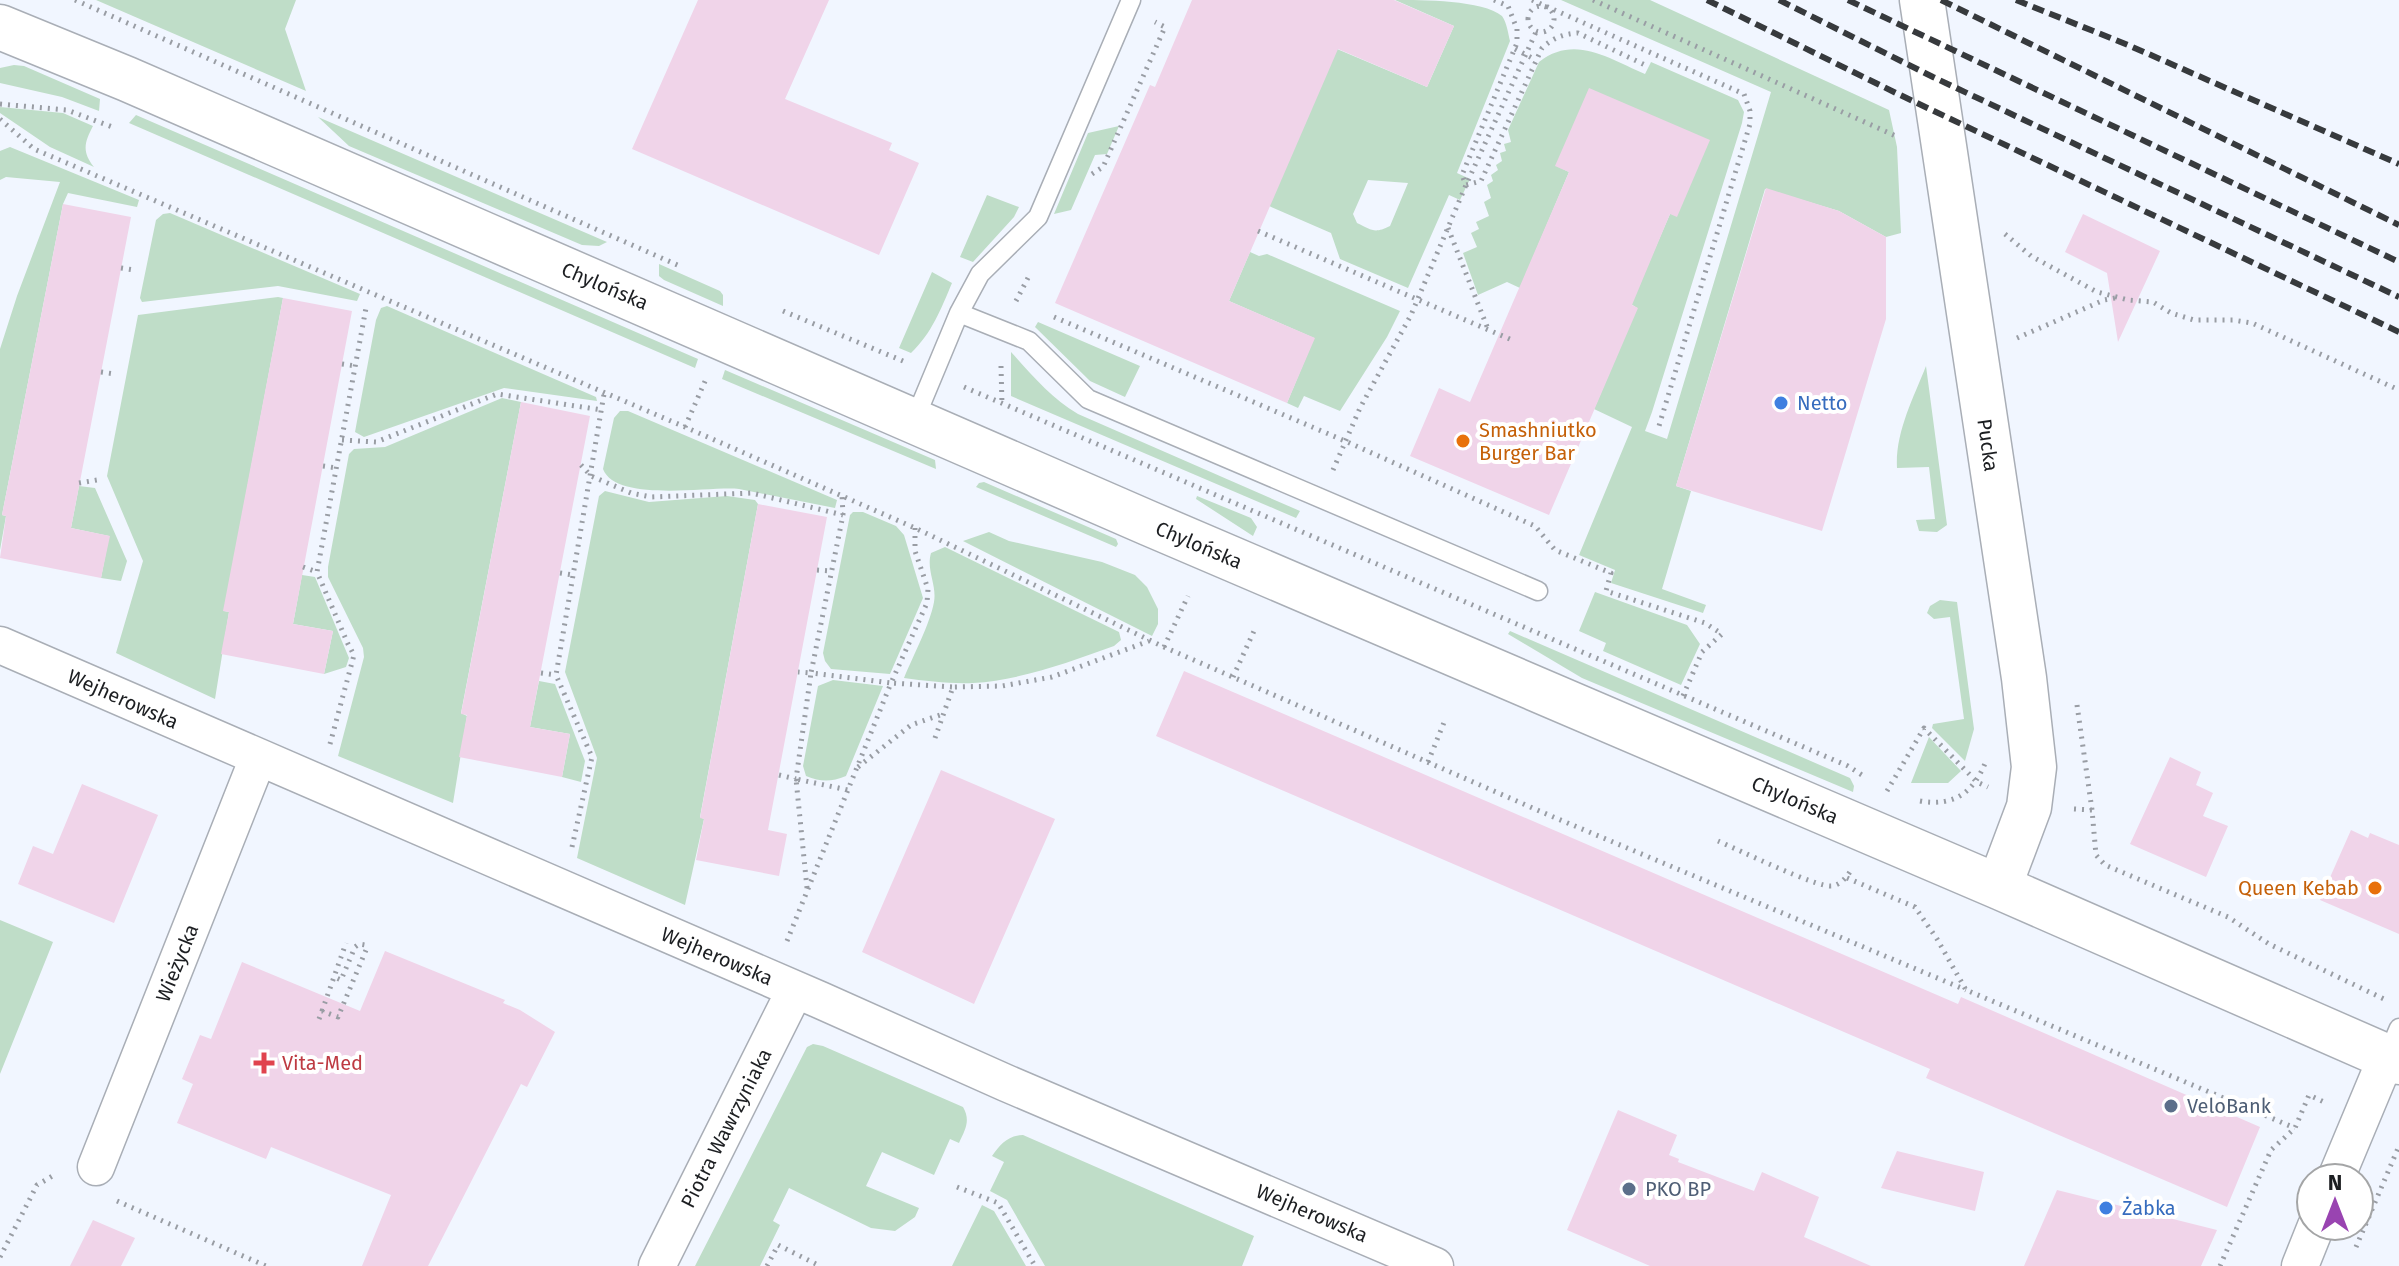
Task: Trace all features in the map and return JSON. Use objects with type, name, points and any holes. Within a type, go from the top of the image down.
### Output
[{"type":"street","name":"Pucka","points":[[1922,0],[2024,678],[2034,767],[2029,807],[1999,887]]},
{"type":"street","name":"Chylońska","points":[[0,27],[127,79],[1869,832],[2395,1049]]},
{"type":"street","name":"Wejherowska","points":[[0,645],[1006,1083],[1435,1266]]},
{"type":"street","name":"Wieżycka","points":[[81,1173],[258,758]]},
{"type":"street","name":"Piotra Wawrzyniaka","points":[[657,1266],[795,990]]},
{"type":"street","points":[[2343,1162],[2395,1049]]},
{"type":"street","points":[[2300,1266],[2310,1242]]},
{"type":"lane","points":[[914,421],[959,313],[980,274],[1038,217],[1131,0]]},
{"type":"lane","points":[[959,313],[1029,341],[1088,399],[1538,591]]},
{"type":"path","points":[[75,0],[693,271]]},
{"type":"path","points":[[1468,182],[1462,175],[1515,49],[1517,29],[1514,19],[1508,6],[1494,0]]},
{"type":"path","points":[[1532,0],[1744,94],[1750,111],[1750,124],[1659,426]]},
{"type":"path","points":[[1593,0],[1902,139],[1900,123]]},
{"type":"path","points":[[1537,6],[1547,6],[1554,20],[1551,28],[1536,32],[1527,19],[1530,11],[1537,6]]},
{"type":"path","points":[[1087,186],[1092,175],[1103,167],[1165,27],[1151,20],[1156,10]]},
{"type":"path","points":[[1340,453],[1360,408],[1411,315],[1536,32]]},
{"type":"path","points":[[1468,182],[1481,181],[1542,48],[1553,39],[1578,33],[1645,65]]},
{"type":"path","points":[[1515,49],[1536,60]]},
{"type":"path","points":[[0,119],[34,149],[842,495],[1150,641],[1551,816],[2295,1128]]},
{"type":"path","points":[[1448,228],[1488,330]]},
{"type":"path","points":[[1999,230],[2031,256],[2097,292],[2116,298]]},
{"type":"path","points":[[1258,231],[1512,340]]},
{"type":"path","points":[[1016,301],[1036,263]]},
{"type":"path","points":[[121,268],[134,270]]},
{"type":"path","points":[[2012,340],[2104,300],[2145,300],[2194,320],[2252,323],[2399,390]]},
{"type":"path","points":[[774,307],[1848,766],[1874,783]]},
{"type":"path","points":[[326,757],[354,655],[317,572],[366,308]]},
{"type":"path","points":[[1044,314],[1345,441],[1535,526],[1555,550],[1611,573],[1606,591],[1705,623],[1722,634],[1702,652],[1683,696]]},
{"type":"path","points":[[342,364],[356,366]]},
{"type":"path","points":[[101,372],[115,374]]},
{"type":"path","points":[[342,440],[376,442],[497,394],[602,410]]},
{"type":"path","points":[[569,861],[592,757],[556,675],[604,394]]},
{"type":"path","points":[[581,465],[591,476],[631,493],[651,497],[752,493],[843,515]]},
{"type":"path","points":[[323,466],[337,468]]},
{"type":"path","points":[[79,483],[97,480]]},
{"type":"path","points":[[807,889],[796,779],[811,673],[843,515],[842,495]]},
{"type":"path","points":[[783,952],[891,683],[927,603],[928,589],[915,551],[915,528]]},
{"type":"path","points":[[303,567],[317,572]]},
{"type":"path","points":[[817,570],[831,571]]},
{"type":"path","points":[[560,573],[573,575]]},
{"type":"path","points":[[1164,647],[1188,596]]},
{"type":"path","points":[[1233,677],[1254,631]]},
{"type":"path","points":[[798,672],[891,683],[1002,686],[1052,677],[1150,641]]},
{"type":"path","points":[[541,673],[556,675]]},
{"type":"path","points":[[935,738],[953,687]]},
{"type":"path","points":[[857,767],[911,725],[943,714]]},
{"type":"path","points":[[1428,762],[1445,720]]},
{"type":"path","points":[[1718,841],[1814,882],[1832,886],[1847,878],[1887,791],[1924,728],[1977,782]]},
{"type":"path","points":[[1912,798],[1925,802],[1946,800],[1967,793],[1977,782],[1988,749]]},
{"type":"path","points":[[779,775],[848,790]]},
{"type":"path","points":[[1887,791],[1900,795]]},
{"type":"path","points":[[2092,810],[2096,855],[2105,865],[2228,917],[2269,944],[2386,1000]]},
{"type":"path","points":[[1847,878],[1915,907],[1966,990]]},
{"type":"path","points":[[319,1019],[346,943]]},
{"type":"path","points":[[322,1011],[338,1017],[366,950],[365,945],[355,947],[341,980],[334,977]]},
{"type":"path","points":[[2220,1266],[2271,1150],[2295,1128],[2309,1095],[2362,1117]]},
{"type":"path","points":[[2354,1253],[2399,1146]]},
{"type":"path","points":[[0,1257],[37,1185],[56,1174],[81,1173]]},
{"type":"path","points":[[957,1187],[998,1203],[1035,1266]]},
{"type":"path","points":[[114,1200],[266,1266]]},
{"type":"path","points":[[767,1266],[778,1245],[820,1266]]},
{"type":"green space","points":[[96,0],[296,0],[285,29],[306,91]]},
{"type":"green space","points":[[1395,0],[1452,2],[1493,11],[1504,19],[1510,41],[1457,173],[1470,179],[1460,200],[1449,195],[1408,288],[1340,259],[1331,233],[1269,206],[1337,49],[1427,87],[1454,26]],"holes":[[[1368,180],[1408,183],[1390,226],[1373,230],[1357,223],[1353,214]]]},
{"type":"green space","points":[[1561,0],[1650,0],[1889,110],[1897,147],[1901,233],[1886,237],[1839,211],[1765,189],[1676,486],[1691,491],[1662,589],[1706,605],[1703,613],[1611,583],[1615,570],[1579,555],[1632,427],[1594,409],[1637,308],[1631,304],[1670,214],[1556,166],[1569,172],[1520,288],[1507,282],[1478,295],[1463,253],[1477,247],[1471,233],[1479,229],[1476,222],[1489,216],[1484,202],[1491,198],[1487,185],[1493,181],[1491,175],[1498,170],[1496,165],[1502,161],[1500,153],[1506,151],[1504,144],[1511,142],[1508,130],[1539,62],[1552,54],[1566,50],[1592,52],[1645,74],[1651,62],[1738,100],[1744,112],[1742,123],[1645,431],[1667,439],[1771,92]]},
{"type":"green space","points":[[24,66],[100,99],[99,111],[62,97],[0,83],[0,68]]},
{"type":"green space","points":[[0,107],[63,113],[93,126],[86,147],[94,167],[50,147],[0,113]]},
{"type":"green space","points":[[136,115],[698,359],[695,368],[129,123]]},
{"type":"green space","points":[[318,117],[607,242],[599,246],[582,245],[349,146]]},
{"type":"green space","points":[[1119,126],[1107,154],[1095,155],[1071,210],[1054,214],[1088,133]]},
{"type":"green space","points":[[10,147],[139,200],[137,207],[68,193],[63,204],[2,515],[6,516],[0,550],[0,349],[60,182],[6,177],[0,180],[0,151]]},
{"type":"green space","points":[[987,195],[1019,207],[1014,217],[973,262],[960,257]]},
{"type":"green space","points":[[170,213],[360,294],[357,301],[278,286],[142,302],[140,298],[156,220]]},
{"type":"green space","points":[[1250,252],[1259,256],[1267,254],[1400,311],[1340,411],[1304,396],[1298,408],[1287,403],[1314,338],[1229,301]]},
{"type":"green space","points":[[659,264],[720,291],[723,306],[664,280],[659,276]]},
{"type":"green space","points":[[932,272],[952,283],[930,329],[911,353],[899,348]]},
{"type":"green space","points":[[283,298],[224,611],[229,612],[215,699],[116,653],[143,561],[107,476],[138,315]]},
{"type":"green space","points":[[387,306],[596,397],[597,401],[504,388],[364,437],[355,432],[376,320],[381,308]]},
{"type":"green space","points":[[1038,322],[1140,366],[1125,397],[1090,381],[1035,327]]},
{"type":"green space","points":[[1011,352],[1050,393],[1078,414],[1300,511],[1296,518],[1011,396]]},
{"type":"green space","points":[[1926,366],[1947,525],[1937,532],[1919,531],[1916,520],[1935,519],[1929,467],[1897,468],[1902,429]]},
{"type":"green space","points":[[725,370],[935,460],[936,469],[722,379]]},
{"type":"green space","points":[[502,398],[521,402],[461,713],[467,716],[453,803],[338,756],[364,657],[363,648],[328,577],[328,567],[349,454],[354,449],[385,447]]},
{"type":"green space","points":[[620,411],[628,411],[837,500],[835,508],[739,489],[665,491],[626,486],[611,479],[603,469],[614,418]]},
{"type":"green space","points":[[984,482],[1116,539],[1118,544],[1116,547],[976,487]]},
{"type":"green space","points":[[79,486],[95,488],[127,561],[121,581],[101,578],[109,536],[71,528]]},
{"type":"green space","points":[[605,491],[649,502],[727,496],[755,500],[758,504],[700,817],[704,819],[685,905],[577,858],[597,758],[565,672],[599,496]]},
{"type":"green space","points":[[1197,496],[1251,518],[1257,527],[1253,536],[1196,499]]},
{"type":"green space","points":[[853,512],[863,512],[896,526],[904,535],[923,598],[890,674],[831,669],[823,653]]},
{"type":"green space","points":[[989,532],[1009,541],[1102,562],[1135,575],[1147,587],[1158,609],[1158,624],[1152,636],[963,541]]},
{"type":"green space","points":[[945,547],[1119,632],[1121,640],[1114,646],[1080,658],[1009,678],[965,683],[904,678],[934,602],[931,553]]},
{"type":"green space","points":[[302,575],[315,577],[349,658],[346,667],[324,674],[333,631],[293,624]]},
{"type":"green space","points":[[1595,592],[1687,625],[1700,644],[1681,685],[1603,651],[1606,643],[1579,631]]},
{"type":"green space","points":[[1940,600],[1957,602],[1974,729],[1965,761],[1932,728],[1933,724],[1964,719],[1950,617],[1934,619],[1927,613],[1930,606]]},
{"type":"green space","points":[[1510,631],[1850,778],[1853,792],[1582,678],[1508,634]]},
{"type":"green space","points":[[833,680],[883,686],[846,776],[821,780],[806,776],[803,766],[818,686]]},
{"type":"green space","points":[[539,681],[555,684],[585,761],[581,782],[562,777],[570,734],[530,727]]},
{"type":"green space","points":[[1929,737],[1961,771],[1948,783],[1911,783]]},
{"type":"green space","points":[[0,920],[53,942],[0,1074]]},
{"type":"green space","points":[[813,1044],[963,1107],[967,1121],[959,1143],[950,1139],[934,1175],[882,1152],[866,1186],[919,1208],[915,1217],[895,1231],[871,1228],[789,1188],[773,1221],[780,1225],[760,1266],[695,1266],[807,1047]]},
{"type":"green space","points":[[1023,1135],[1254,1236],[1242,1266],[1045,1266],[1007,1200],[990,1191],[1004,1162],[992,1156],[1005,1141]]},
{"type":"green space","points":[[982,1205],[994,1211],[1026,1266],[952,1266]]},
{"type":"building","points":[[698,0],[829,0],[785,99],[892,143],[889,150],[919,163],[879,255],[632,149]]},
{"type":"building","points":[[1192,0],[1394,0],[1454,26],[1427,87],[1338,49],[1229,301],[1315,338],[1287,403],[1055,303],[1150,85],[1155,87]]},
{"type":"building","points":[[1589,88],[1710,140],[1677,217],[1670,214],[1632,305],[1638,308],[1549,515],[1410,456],[1439,388],[1470,402],[1569,172],[1555,166]]},
{"type":"building","name":"Netto","points":[[1766,188],[1839,211],[1886,237],[1886,319],[1822,531],[1676,486]]},
{"type":"building","points":[[63,204],[131,217],[71,528],[110,536],[101,578],[0,558],[6,516],[2,515]]},
{"type":"building","points":[[2083,214],[2160,251],[2118,342],[2107,273],[2065,252]]},
{"type":"building","points":[[283,298],[352,311],[293,624],[333,631],[324,674],[221,654],[229,612],[223,611]]},
{"type":"building","points":[[521,402],[590,416],[530,727],[570,734],[562,777],[459,757],[467,715],[461,714]]},
{"type":"building","points":[[758,504],[827,517],[768,830],[787,834],[779,876],[696,860],[704,819],[700,818]]},
{"type":"building","points":[[1184,671],[1958,1004],[1961,997],[2260,1127],[2227,1207],[1926,1078],[1930,1069],[1156,736]]},
{"type":"building","points":[[2170,757],[2201,772],[2196,785],[2213,793],[2203,816],[2228,826],[2206,877],[2130,844]]},
{"type":"building","points":[[941,770],[1055,819],[974,1004],[862,952]]},
{"type":"building","points":[[82,784],[158,815],[114,923],[18,884],[33,846],[53,854]]},
{"type":"building","points":[[2351,830],[2368,838],[2370,833],[2399,845],[2399,934],[2320,900]]},
{"type":"building","points":[[385,951],[505,1000],[503,1003],[555,1032],[527,1087],[521,1084],[428,1266],[362,1266],[391,1195],[271,1147],[266,1159],[177,1123],[193,1084],[182,1079],[200,1035],[211,1039],[242,962],[360,1011]]},
{"type":"building","name":"PKO BP","points":[[1618,1110],[1677,1135],[1669,1155],[1679,1159],[1678,1162],[1754,1191],[1762,1172],[1819,1197],[1804,1237],[1871,1266],[1650,1266],[1567,1230]]},
{"type":"building","points":[[1897,1151],[1984,1172],[1975,1211],[1881,1188]]},
{"type":"building","name":"Żabka","points":[[2057,1190],[2217,1230],[2201,1266],[2024,1266]]},
{"type":"building","points":[[93,1220],[135,1238],[121,1266],[70,1266]]},
{"type":"railway","points":[[1707,0],[2399,332]]},
{"type":"railway","points":[[1779,0],[1933,77],[2399,297]]},
{"type":"railway","points":[[1848,0],[2399,262]]},
{"type":"railway","points":[[1941,0],[2399,225]]},
{"type":"railway","points":[[2016,0],[2128,45],[2399,164]]},
{"type":"place","name":"Netto","points":[[1781,403]]},
{"type":"place","name":"Smashniutko Burger Bar","points":[[1463,441]]},
{"type":"place","name":"Queen Kebab","points":[[2375,888]]},
{"type":"place","name":"Vita-Med","points":[[264,1063]]},
{"type":"place","name":"VeloBank","points":[[2171,1106]]},
{"type":"place","name":"PKO BP","points":[[1629,1189]]},
{"type":"place","name":"Żabka","points":[[2106,1208]]}]
